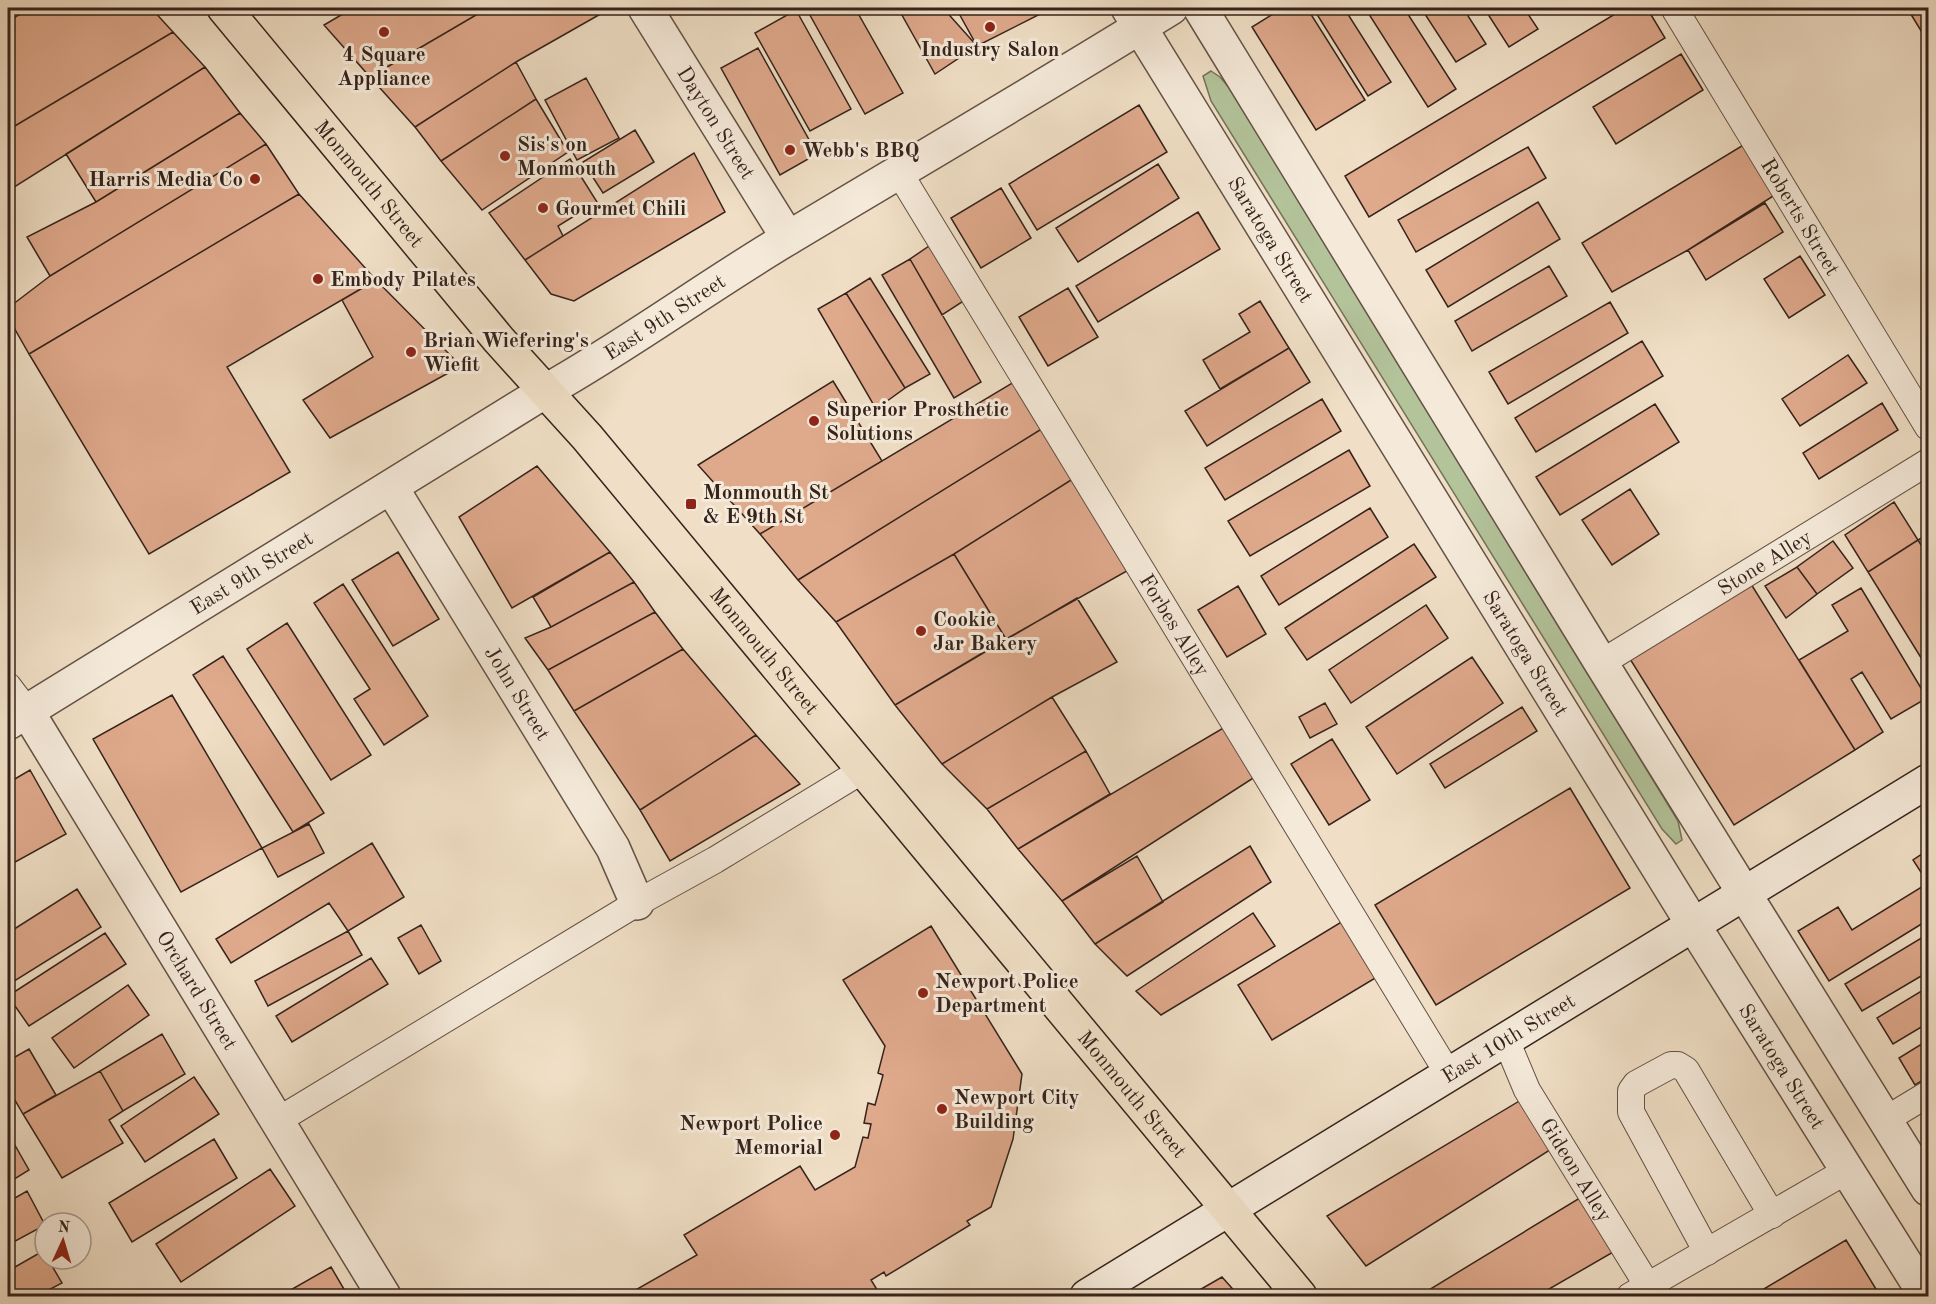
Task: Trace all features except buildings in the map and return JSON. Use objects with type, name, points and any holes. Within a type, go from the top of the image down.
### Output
[{"type":"main road","name":"Monmouth Street","points":[[224,8],[544,392],[588,437],[1228,1212],[1300,1296]]},
{"type":"street","name":"Dayton Street","points":[[645,8],[788,238]]},
{"type":"street","name":"East 9th Street","points":[[14,706],[391,487],[544,392],[608,356],[788,238],[900,174],[1134,17],[1171,8]]},
{"type":"street","points":[[1200,8],[1601,663],[1929,1189]]},
{"type":"street","name":"Saratoga Street","points":[[1134,17],[1694,926],[1926,1296]]},
{"type":"street","name":"John Street","points":[[391,487],[613,848],[637,903]]},
{"type":"street","name":"Orchard Street","points":[[14,706],[277,1121],[384,1296]]},
{"type":"street","name":"East 10th Street","points":[[1087,1296],[1228,1212],[1929,781]]},
{"type":"lane","name":"Roberts Street","points":[[1680,9],[1929,427]]},
{"type":"lane","name":"Forbes Alley","points":[[900,174],[1449,1075]]},
{"type":"lane","name":"Stone Alley","points":[[1601,663],[1929,462]]},
{"type":"lane","points":[[277,1121],[637,903],[716,860],[863,770]]},
{"type":"lane","name":"Gideon Alley","points":[[1506,1040],[1527,1090],[1644,1293]]},
{"type":"lane","points":[[1707,1252],[1632,1112],[1631,1091],[1636,1084],[1671,1065],[1678,1065],[1686,1070],[1772,1215]]},
{"type":"lane","points":[[1885,1120],[1929,1094]]},
{"type":"lane","points":[[1644,1293],[1707,1252],[1848,1170]]},
{"type":"green space","points":[[1211,71],[1220,77],[1232,91],[1678,821],[1682,840],[1676,844],[1662,829],[1211,101],[1203,76]]},
{"type":"place","name":"Industry Salon","points":[[990,27]]},
{"type":"place","name":"4 Square Appliance","points":[[384,32]]},
{"type":"place","name":"Webb's BBQ","points":[[790,150]]},
{"type":"place","name":"Sis's on Monmouth","points":[[505,156]]},
{"type":"place","name":"Harris Media Co","points":[[255,179]]},
{"type":"place","name":"Gourmet Chili","points":[[543,208]]},
{"type":"place","name":"Embody Pilates","points":[[318,279]]},
{"type":"place","name":"Brian Wiefering's Wiefit","points":[[411,352]]},
{"type":"place","name":"Superior Prosthetic Solutions","points":[[814,421]]},
{"type":"place","name":"Monmouth St & E 9th St","points":[[691,504]]},
{"type":"place","name":"Cookie Jar Bakery","points":[[921,631]]},
{"type":"place","name":"Newport Police Department","points":[[923,993]]},
{"type":"place","name":"Newport City Building","points":[[942,1109]]},
{"type":"place","name":"Newport Police Memorial","points":[[835,1135]]}]
